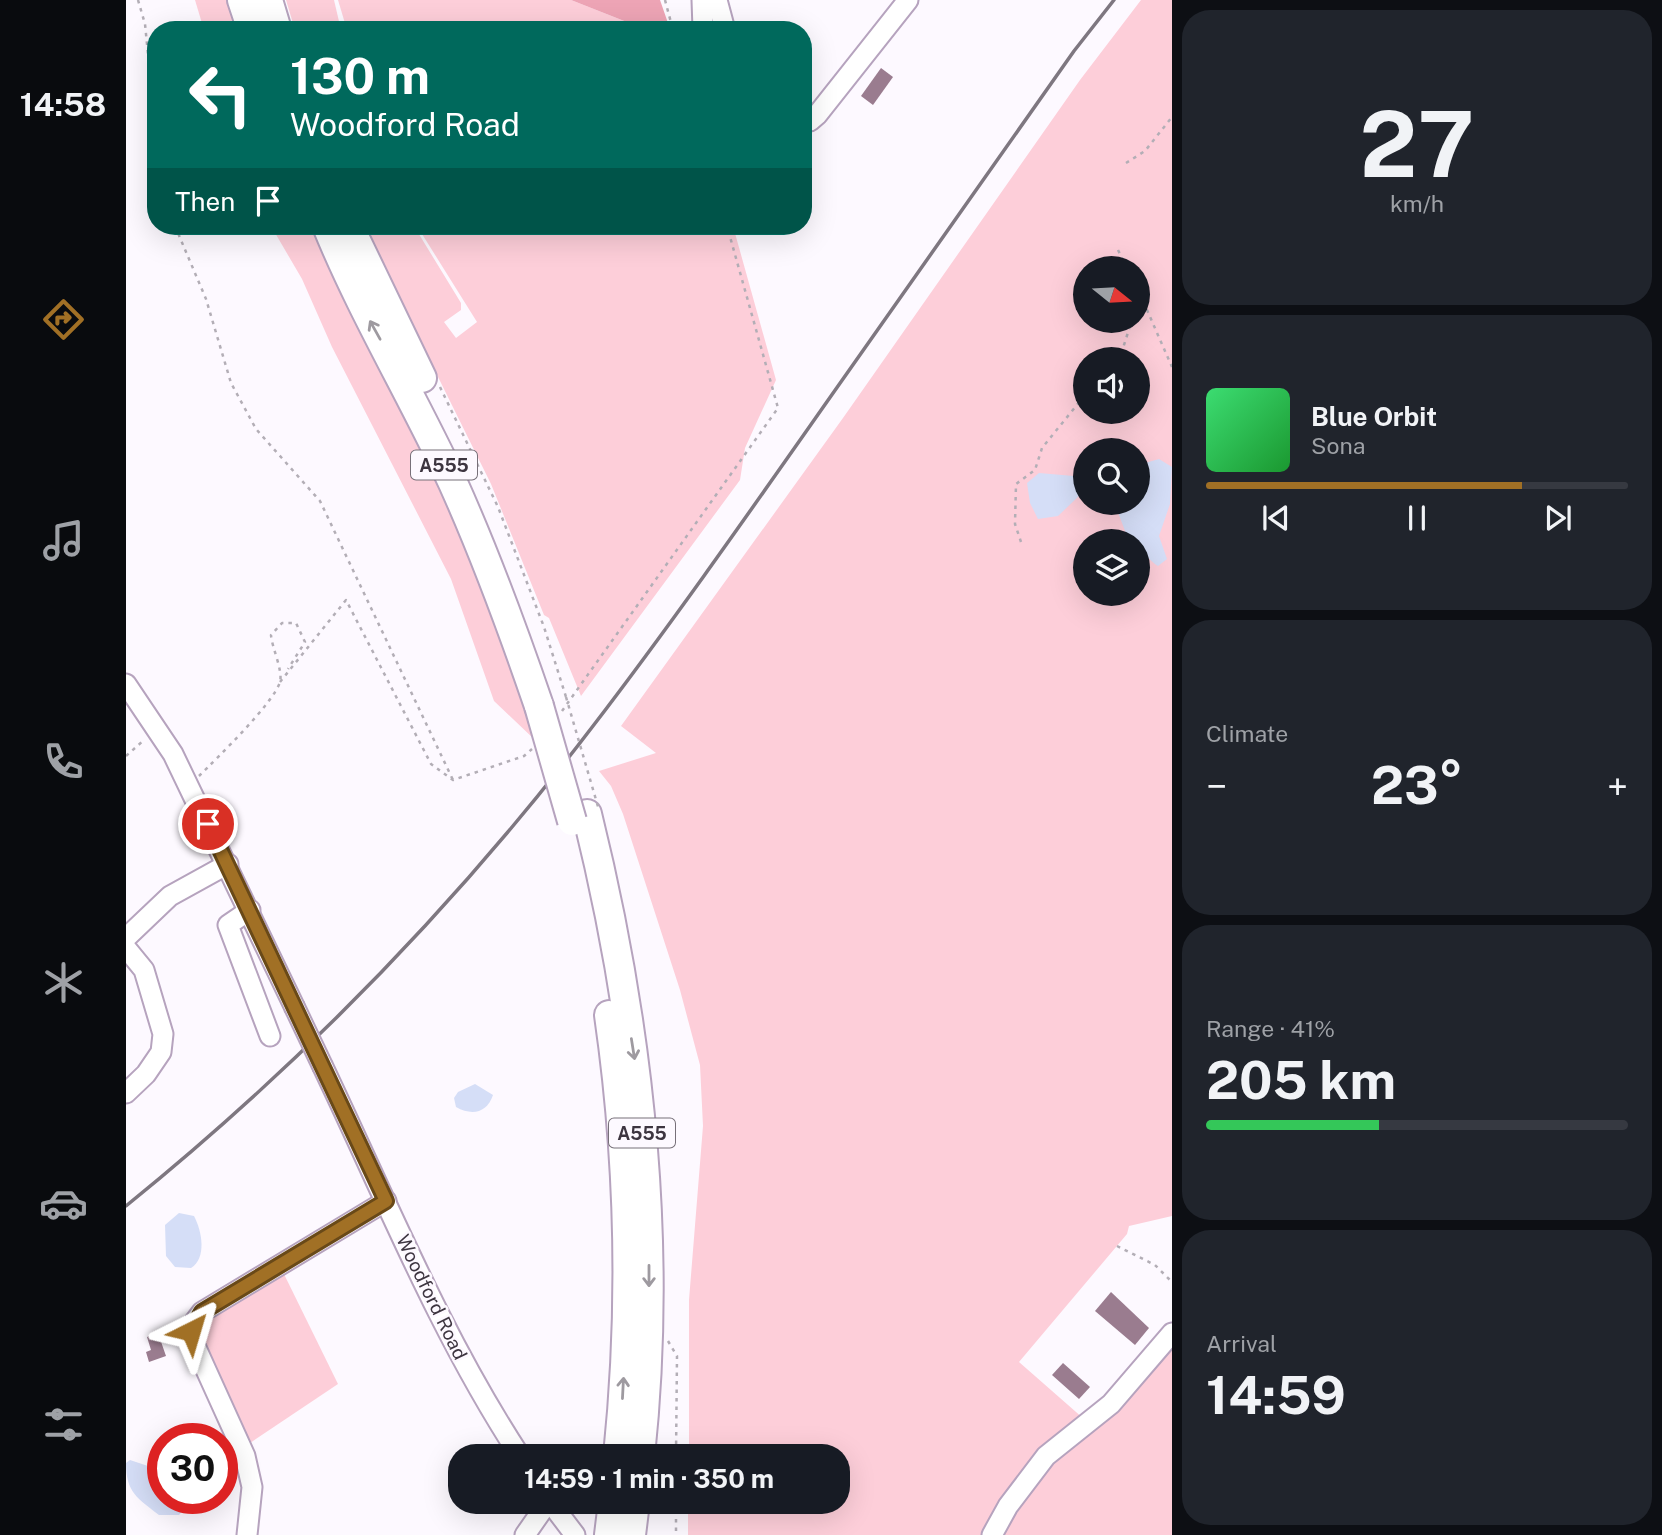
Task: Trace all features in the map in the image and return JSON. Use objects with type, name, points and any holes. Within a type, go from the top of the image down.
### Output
[{"type":"highway","points":[[242,0],[249,21]]},
{"type":"highway","points":[[268,0],[274,21]]},
{"type":"highway","name":"A555","points":[[331,235],[553,701]]},
{"type":"highway","name":"A555","points":[[353,235],[470,475],[505,554],[531,625],[586,815],[617,951],[639,1087],[649,1264],[641,1444]]},
{"type":"highway","name":"A555","points":[[586,815],[625,1169],[628,1239],[619,1444]]},
{"type":"highway","points":[[609,1535],[612,1514]]},
{"type":"highway","points":[[631,1535],[634,1514]]},
{"type":"street","points":[[702,0],[703,21]]},
{"type":"street","points":[[718,0],[723,21]]},
{"type":"street","points":[[812,119],[908,0]]},
{"type":"street","name":"Woodford Road","points":[[126,684],[158,729],[190,786],[441,1321],[486,1403],[512,1444]]},
{"type":"street","points":[[126,938],[170,896],[228,864]]},
{"type":"street","points":[[250,910],[228,925],[270,1036]]},
{"type":"street","points":[[126,948],[144,970],[163,1034],[160,1052],[146,1074],[126,1093]]},
{"type":"street","points":[[247,1535],[252,1487],[244,1456],[192,1339],[193,1324],[202,1312],[386,1201]]},
{"type":"street","points":[[992,1535],[1008,1506],[1046,1455],[1111,1404],[1172,1334]]},
{"type":"street","points":[[525,1535],[540,1514]]},
{"type":"path","points":[[138,0],[147,44]]},
{"type":"path","points":[[665,0],[671,21]]},
{"type":"path","points":[[1126,163],[1145,151],[1172,117]]},
{"type":"path","points":[[179,235],[205,299],[231,383],[256,429],[320,501],[453,780],[431,764],[346,600],[255,716],[190,786]]},
{"type":"path","points":[[613,638],[778,408],[730,235]]},
{"type":"path","points":[[1118,250],[1121,256]]},
{"type":"path","points":[[1150,317],[1172,367]]},
{"type":"path","points":[[439,385],[498,507],[544,627],[553,701],[586,815]]},
{"type":"path","points":[[1021,542],[1015,524],[1016,484],[1035,470],[1042,448],[1073,410]]},
{"type":"path","points":[[282,623],[296,623],[305,642],[280,682],[280,667],[273,654],[271,635],[282,623]]},
{"type":"path","points":[[126,755],[158,729]]},
{"type":"path","points":[[1117,1246],[1155,1265],[1172,1282]]},
{"type":"path","points":[[666,1340],[677,1356],[676,1444]]},
{"type":"path","points":[[676,1514],[676,1535]]},
{"type":"shaded area","points":[[195,0],[232,0],[239,21],[201,21]]},
{"type":"shaded area","points":[[286,0],[334,0],[339,21],[292,21]]},
{"type":"shaded area","points":[[338,0],[571,0],[624,21],[344,21]]},
{"type":"shaded area","points":[[571,0],[660,0],[667,21],[624,21]]},
{"type":"shaded area","points":[[1141,0],[1172,0],[1172,1216],[1129,1226],[1127,1234],[1019,1362],[1084,1419],[985,1535],[688,1535],[688,1514],[850,1514],[850,1444],[689,1444],[689,1300],[703,1126],[700,1065],[680,990],[623,814],[611,786],[599,771],[656,753],[621,726],[843,418],[1080,80]]},
{"type":"shaded area","points":[[276,235],[317,235],[494,599],[535,740],[494,701],[451,579],[332,347],[302,279]]},
{"type":"shaded area","points":[[371,235],[419,235],[461,303],[461,310],[444,322],[456,338],[477,322],[423,235],[736,235],[776,380],[745,448],[740,480],[581,696],[549,618],[544,615],[491,484],[392,284]]},
{"type":"shaded area","points":[[281,1268],[338,1384],[247,1445],[197,1326]]},
{"type":"shaded area","points":[[1172,1340],[1172,1535],[997,1535],[1022,1490]]},
{"type":"water","points":[[1159,459],[1172,467],[1170,504],[1159,536],[1167,559],[1158,566],[1150,560],[1150,529],[1124,529],[1119,515],[1150,515],[1150,462]]},
{"type":"water","points":[[1039,473],[1073,476],[1073,502],[1058,516],[1038,519],[1030,503],[1027,483]]},
{"type":"water","points":[[475,1084],[493,1095],[487,1106],[473,1112],[456,1107],[454,1098],[458,1092]]},
{"type":"water","points":[[179,1213],[194,1216],[201,1236],[199,1258],[191,1268],[175,1267],[166,1256],[165,1225]]},
{"type":"water","points":[[130,1460],[147,1466],[147,1505],[131,1488],[126,1463]]},
{"type":"building","points":[[881,68],[893,77],[873,105],[861,96]]},
{"type":"building","points":[[1111,1292],[1149,1328],[1135,1345],[1095,1311]]},
{"type":"building","points":[[158,1333],[166,1356],[149,1362],[146,1352],[151,1350],[147,1337]]},
{"type":"building","points":[[1063,1363],[1090,1387],[1079,1399],[1052,1375]]},
{"type":"railway","points":[[126,1206],[253,1097],[314,1040],[431,919],[541,792],[684,604],[1074,51],[1114,0]]},
{"type":"route","points":[[191,1331],[202,1312],[386,1201],[208,824]]}]
